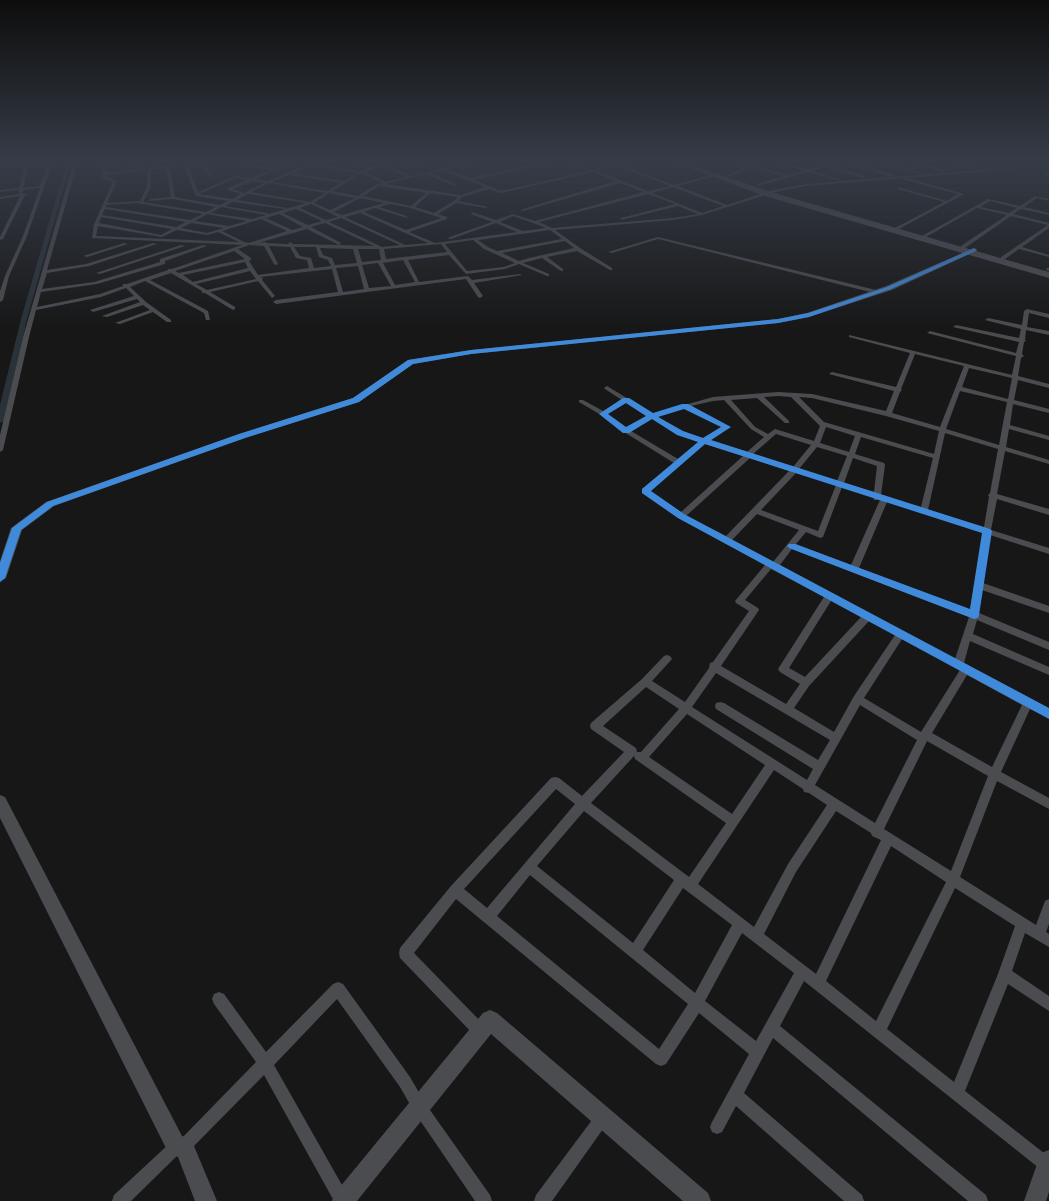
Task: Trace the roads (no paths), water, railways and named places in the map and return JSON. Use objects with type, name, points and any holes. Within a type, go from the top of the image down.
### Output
[{"type":"highway","points":[[856,217],[1049,271]]},
{"type":"highway","points":[[856,217],[1049,271]]},
{"type":"street","points":[[0,239],[10,217]]},
{"type":"street","points":[[0,299],[2,283],[31,217]]},
{"type":"street","points":[[0,450],[34,309],[60,217]]},
{"type":"street","points":[[99,217],[94,237],[160,242],[290,243],[381,248],[684,217]]},
{"type":"street","points":[[106,217],[207,234],[262,218],[290,231]]},
{"type":"street","points":[[169,217],[229,228]]},
{"type":"street","points":[[96,224],[162,236],[199,217]]},
{"type":"street","points":[[233,217],[252,220]]},
{"type":"street","points":[[289,217],[341,246]]},
{"type":"street","points":[[315,217],[381,248]]},
{"type":"street","points":[[34,309],[101,295],[235,248],[340,217]]},
{"type":"street","points":[[346,217],[405,246]]},
{"type":"street","points":[[373,217],[433,244],[508,217]]},
{"type":"street","points":[[407,231],[446,219],[442,217]]},
{"type":"street","points":[[484,217],[524,233]]},
{"type":"street","points":[[519,217],[551,229],[610,270]]},
{"type":"street","points":[[535,222],[552,217]]},
{"type":"street","points":[[614,224],[630,217]]},
{"type":"street","points":[[668,217],[673,219]]},
{"type":"street","points":[[897,229],[919,217]]},
{"type":"street","points":[[924,236],[959,217]]},
{"type":"street","points":[[0,578],[4,552],[17,528],[50,504],[242,436],[356,400],[411,362],[471,352],[778,321],[809,315],[889,288],[968,250],[1008,217]]},
{"type":"street","points":[[1018,217],[1049,225]]},
{"type":"street","points":[[1003,258],[1049,225]]},
{"type":"street","points":[[219,231],[249,244]]},
{"type":"street","points":[[0,239],[25,236]]},
{"type":"street","points":[[474,239],[496,253],[547,275]]},
{"type":"street","points":[[610,252],[658,239],[874,291]]},
{"type":"street","points":[[85,256],[134,240]]},
{"type":"street","points":[[496,253],[564,240]]},
{"type":"street","points":[[45,271],[88,265],[160,242]]},
{"type":"street","points":[[97,273],[191,243]]},
{"type":"street","points":[[39,291],[95,283],[163,263],[162,260],[214,243]]},
{"type":"street","points":[[265,243],[276,264]]},
{"type":"street","points":[[290,243],[298,257],[309,259],[312,270]]},
{"type":"street","points":[[442,243],[480,296]]},
{"type":"street","points":[[126,244],[163,263]]},
{"type":"street","points":[[317,245],[320,255],[330,259],[341,294]]},
{"type":"street","points":[[355,247],[367,291]]},
{"type":"street","points":[[1018,247],[1049,256]]},
{"type":"street","points":[[235,248],[249,259],[246,260],[251,269],[272,296]]},
{"type":"street","points":[[381,248],[382,262],[394,288]]},
{"type":"street","points":[[468,278],[517,262],[578,249]]},
{"type":"street","points":[[204,292],[260,278],[451,253]]},
{"type":"street","points":[[543,256],[561,270]]},
{"type":"street","points":[[405,259],[418,284]]},
{"type":"street","points":[[178,275],[246,260]]},
{"type":"street","points":[[0,269],[10,269]]},
{"type":"street","points":[[193,283],[251,269]]},
{"type":"street","points":[[170,270],[233,308]]},
{"type":"street","points":[[276,302],[468,278],[520,275]]},
{"type":"street","points":[[146,280],[206,312],[208,319]]},
{"type":"street","points":[[125,285],[169,321]]},
{"type":"street","points":[[93,310],[138,297]]},
{"type":"street","points":[[105,316],[144,303]]},
{"type":"street","points":[[118,323],[154,310]]},
{"type":"street","points":[[876,832],[962,668],[974,615],[992,495],[1012,401],[1014,378],[1021,356],[1027,311],[1049,316]]},
{"type":"street","points":[[988,320],[1049,333]]},
{"type":"street","points":[[956,327],[1023,341]]},
{"type":"street","points":[[930,333],[1021,356]]},
{"type":"street","points":[[850,336],[1049,386]]},
{"type":"street","points":[[888,414],[900,390],[912,352]]},
{"type":"street","points":[[923,512],[943,429],[966,367]]},
{"type":"street","points":[[832,374],[900,390]]},
{"type":"street","points":[[607,388],[680,433],[1049,551]]},
{"type":"street","points":[[958,388],[1049,411]]},
{"type":"street","points":[[793,395],[824,424],[937,457]]},
{"type":"street","points":[[759,396],[787,422]]},
{"type":"street","points":[[626,431],[652,416],[726,398],[811,396],[943,429],[1049,462]]},
{"type":"street","points":[[726,398],[753,428],[767,436]]},
{"type":"street","points":[[603,414],[626,400]]},
{"type":"street","points":[[581,401],[677,462]]},
{"type":"street","points":[[685,407],[727,427],[677,462],[645,491],[681,516],[726,541],[1049,714]]},
{"type":"street","points":[[726,541],[794,470],[816,443],[824,424]]},
{"type":"street","points":[[1007,426],[1049,438]]},
{"type":"street","points":[[681,516],[775,431],[891,467]]},
{"type":"street","points":[[757,511],[820,535],[859,435]]},
{"type":"street","points":[[854,569],[880,499],[881,465]]},
{"type":"street","points":[[992,495],[1049,512]]},
{"type":"street","points":[[488,916],[583,803],[686,708],[713,666],[755,610],[739,601],[792,546],[804,529]]},
{"type":"street","points":[[792,546],[1049,646]]},
{"type":"street","points":[[979,585],[1049,610]]},
{"type":"street","points":[[806,683],[783,669],[829,597]]},
{"type":"street","points":[[787,710],[806,683],[867,617]]},
{"type":"street","points":[[808,788],[858,699],[900,635]]},
{"type":"street","points":[[968,636],[1049,671]]},
{"type":"street","points":[[667,659],[595,726],[733,821]]},
{"type":"street","points":[[713,666],[836,738]]},
{"type":"street","points":[[645,682],[1044,938],[1049,905]]},
{"type":"street","points":[[858,699],[1049,804]]},
{"type":"street","points":[[879,1030],[953,880],[995,773],[1028,703]]},
{"type":"street","points":[[720,706],[820,767]]},
{"type":"street","points":[[634,952],[733,821],[772,764]]},
{"type":"street","points":[[481,1032],[405,953],[455,890],[555,782],[879,1030],[1048,1165],[1035,1201]]},
{"type":"street","points":[[0,802],[180,1147],[205,1201]]},
{"type":"street","points":[[756,936],[792,868],[834,804]]},
{"type":"street","points":[[818,983],[888,839]]},
{"type":"street","points":[[529,867],[758,1052]]},
{"type":"street","points":[[455,890],[661,1059],[697,1003],[740,923]]},
{"type":"street","points":[[957,1093],[1022,924]]},
{"type":"street","points":[[717,1127],[802,971]]},
{"type":"street","points":[[1005,974],[1049,1004]]},
{"type":"street","points":[[120,1201],[180,1147],[338,989],[405,1082],[483,1200]]},
{"type":"street","points":[[219,999],[265,1063],[343,1201],[490,1020],[700,1201]]},
{"type":"street","points":[[772,1028],[980,1201]]},
{"type":"street","points":[[735,1095],[856,1201]]},
{"type":"street","points":[[542,1201],[603,1117]]},
{"type":"waterway","points":[[0,421],[24,319],[53,217]]}]
